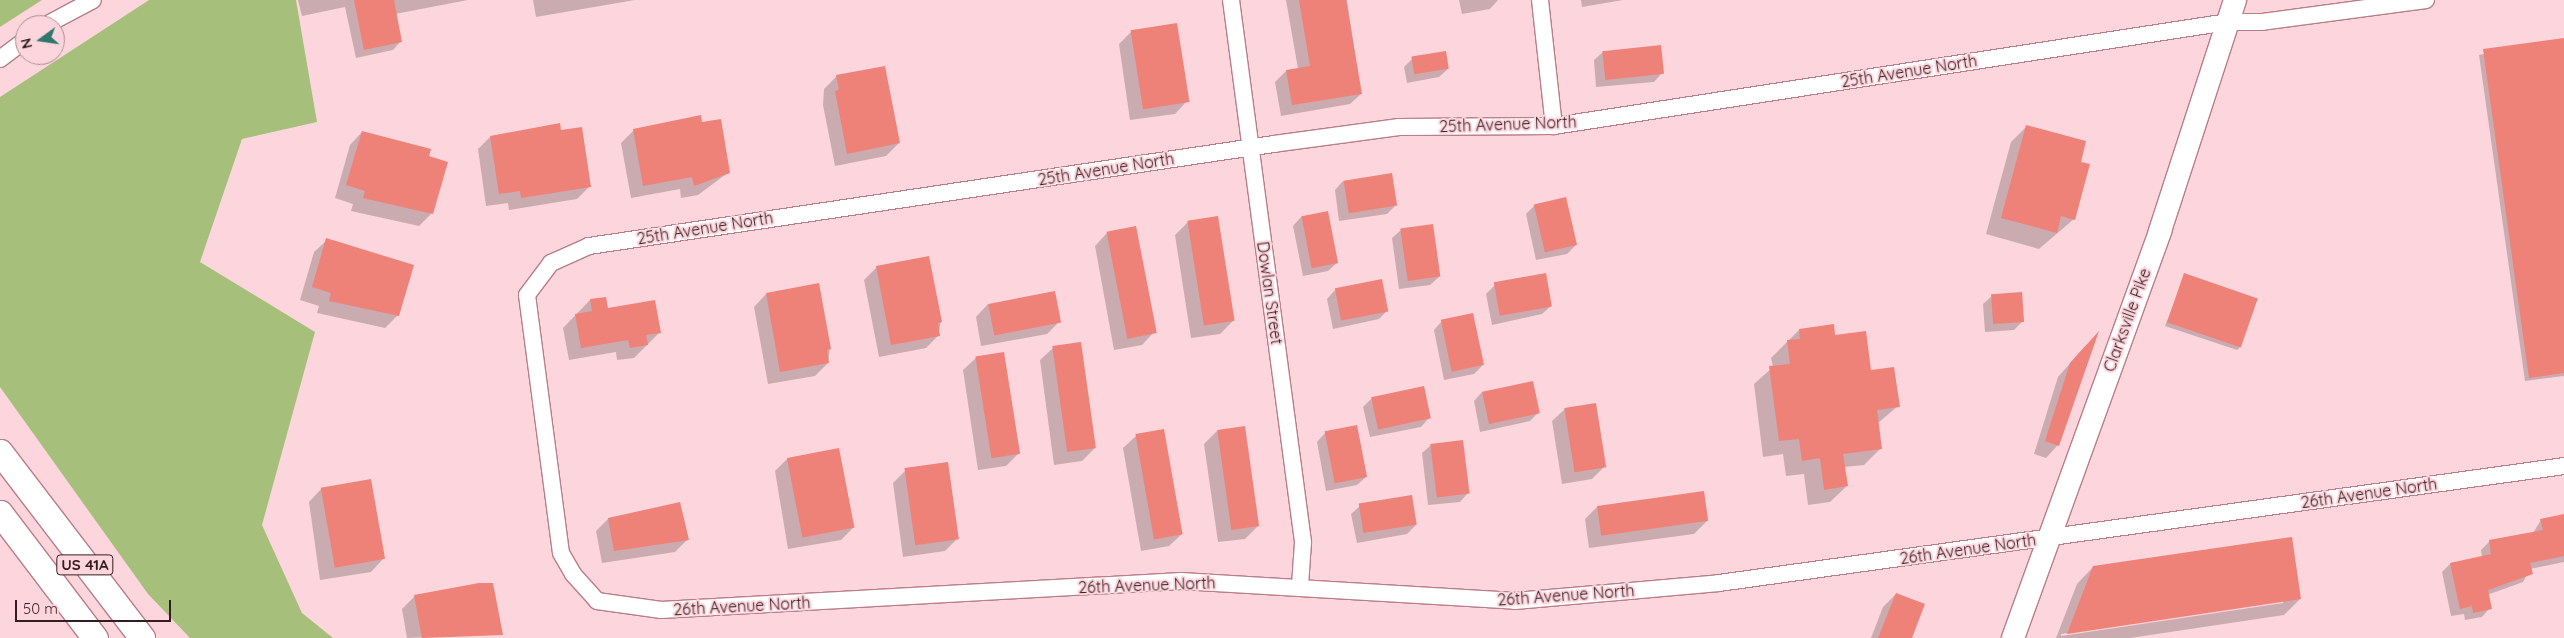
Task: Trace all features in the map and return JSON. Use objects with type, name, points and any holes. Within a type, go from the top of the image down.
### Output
[{"type":"main road","name":"Clarksville Pike","points":[[2013,638],[2052,538],[2235,0]]},
{"type":"main road","name":"US 41A","points":[[0,452],[142,638]]},
{"type":"main road","name":"US 41A","points":[[0,512],[95,638]]},
{"type":"street","points":[[65,15],[93,0]]},
{"type":"street","name":"Dowlan Street","points":[[1231,0],[1304,542],[1300,586]]},
{"type":"street","points":[[1540,0],[1554,126]]},
{"type":"street","name":"25th Avenue North","points":[[573,574],[561,553],[527,296],[551,263],[589,246],[1251,147],[1399,127],[1554,126],[2228,22],[2262,22],[2426,0]]},
{"type":"street","points":[[0,59],[15,48]]},
{"type":"street","name":"26th Avenue North","points":[[573,574],[597,601],[662,610],[1181,580],[1300,586],[1514,601],[1719,583],[2564,466]]},
{"type":"green space","points":[[0,0],[42,0],[19,15],[15,15],[15,17],[0,27]]},
{"type":"green space","points":[[149,0],[296,0],[317,122],[242,139],[200,262],[315,332],[262,525],[302,613],[333,638],[190,638],[148,594],[0,387],[0,97],[49,65],[65,65],[65,55]]},
{"type":"building","points":[[354,0],[394,0],[402,42],[364,50]]},
{"type":"building","points":[[1299,0],[1346,0],[1362,94],[1292,105],[1286,70],[1310,66]]},
{"type":"building","points":[[1177,23],[1190,102],[1143,109],[1131,30]]},
{"type":"building","points":[[2564,38],[2564,373],[2529,378],[2483,49]]},
{"type":"building","points":[[1661,45],[1664,74],[1605,80],[1602,51]]},
{"type":"building","points":[[1446,51],[1449,69],[1414,74],[1411,56]]},
{"type":"building","points":[[885,66],[900,143],[847,154],[835,91],[839,90],[836,75]]},
{"type":"building","points":[[701,115],[702,122],[721,119],[730,173],[694,186],[692,177],[643,186],[633,129]]},
{"type":"building","points":[[560,123],[561,130],[582,127],[591,187],[521,198],[520,191],[499,194],[490,136]]},
{"type":"building","points":[[2026,125],[2086,141],[2081,162],[2090,164],[2075,220],[2061,216],[2057,233],[2001,218]]},
{"type":"building","points":[[362,131],[431,149],[429,156],[448,162],[433,214],[363,198],[365,191],[346,185]]},
{"type":"building","points":[[1392,173],[1397,206],[1349,213],[1344,181]]},
{"type":"building","points":[[1566,197],[1577,245],[1545,252],[1534,204]]},
{"type":"building","points":[[1328,211],[1338,263],[1312,268],[1301,216]]},
{"type":"building","points":[[1218,216],[1235,321],[1204,326],[1187,221]]},
{"type":"building","points":[[1433,224],[1440,276],[1408,281],[1400,229]]},
{"type":"building","points":[[1136,226],[1157,333],[1127,339],[1107,232]]},
{"type":"building","points":[[326,238],[414,265],[399,316],[329,301],[331,293],[312,287]]},
{"type":"building","points":[[929,256],[942,322],[938,323],[940,336],[891,345],[876,266]]},
{"type":"building","points":[[1546,273],[1552,306],[1500,316],[1494,282]]},
{"type":"building","points":[[2184,273],[2258,298],[2241,348],[2167,322]]},
{"type":"building","points":[[1382,279],[1388,311],[1341,321],[1335,288]]},
{"type":"building","points":[[819,283],[831,349],[827,350],[829,363],[780,372],[766,293]]},
{"type":"building","points":[[1055,291],[1061,322],[994,335],[988,304]]},
{"type":"building","points":[[2022,292],[2024,322],[1993,324],[1991,294]]},
{"type":"building","points":[[606,297],[608,308],[655,300],[661,333],[646,335],[648,345],[630,348],[628,340],[581,348],[575,314],[592,311],[590,299]]},
{"type":"building","points":[[1473,313],[1484,365],[1452,372],[1441,320]]},
{"type":"building","points":[[1834,324],[1835,335],[1866,331],[1871,370],[1894,367],[1900,407],[1877,410],[1882,449],[1843,454],[1848,486],[1824,490],[1820,458],[1802,461],[1799,439],[1779,441],[1769,366],[1790,364],[1787,340],[1800,339],[1799,329]]},
{"type":"building","points":[[2099,331],[2059,446],[2045,441],[2070,363]]},
{"type":"building","points":[[1081,342],[1096,448],[1067,452],[1052,346]]},
{"type":"building","points":[[1004,352],[1020,454],[991,458],[975,357]]},
{"type":"building","points":[[1533,381],[1540,413],[1489,424],[1482,392]]},
{"type":"building","points":[[1424,386],[1431,418],[1378,430],[1371,397]]},
{"type":"building","points":[[1596,403],[1606,467],[1575,472],[1564,408]]},
{"type":"building","points":[[1357,425],[1367,477],[1335,483],[1325,431]]},
{"type":"building","points":[[1245,426],[1259,526],[1231,530],[1217,430]]},
{"type":"building","points":[[1164,429],[1183,534],[1154,539],[1135,434]]},
{"type":"building","points":[[1463,440],[1470,494],[1437,498],[1430,444]]},
{"type":"building","points":[[839,448],[854,528],[802,538],[787,458]]},
{"type":"building","points":[[948,462],[959,539],[915,545],[904,468]]},
{"type":"building","points":[[371,479],[385,559],[335,568],[321,488]]},
{"type":"building","points":[[1704,491],[1708,521],[1601,536],[1597,506]]},
{"type":"building","points":[[1412,495],[1417,525],[1363,533],[1359,503]]},
{"type":"building","points":[[680,502],[689,540],[614,551],[608,518]]},
{"type":"building","points":[[2564,514],[2564,556],[2530,563],[2533,574],[2488,590],[2492,609],[2473,613],[2472,606],[2460,609],[2450,563],[2491,554],[2489,540],[2543,530],[2540,519]]},
{"type":"building","points":[[2292,537],[2301,599],[2067,634],[2093,566]]},
{"type":"building","points":[[479,583],[493,583],[503,635],[422,638],[414,595]]},
{"type":"building","points":[[1896,593],[1925,604],[1912,638],[1878,638]]}]
